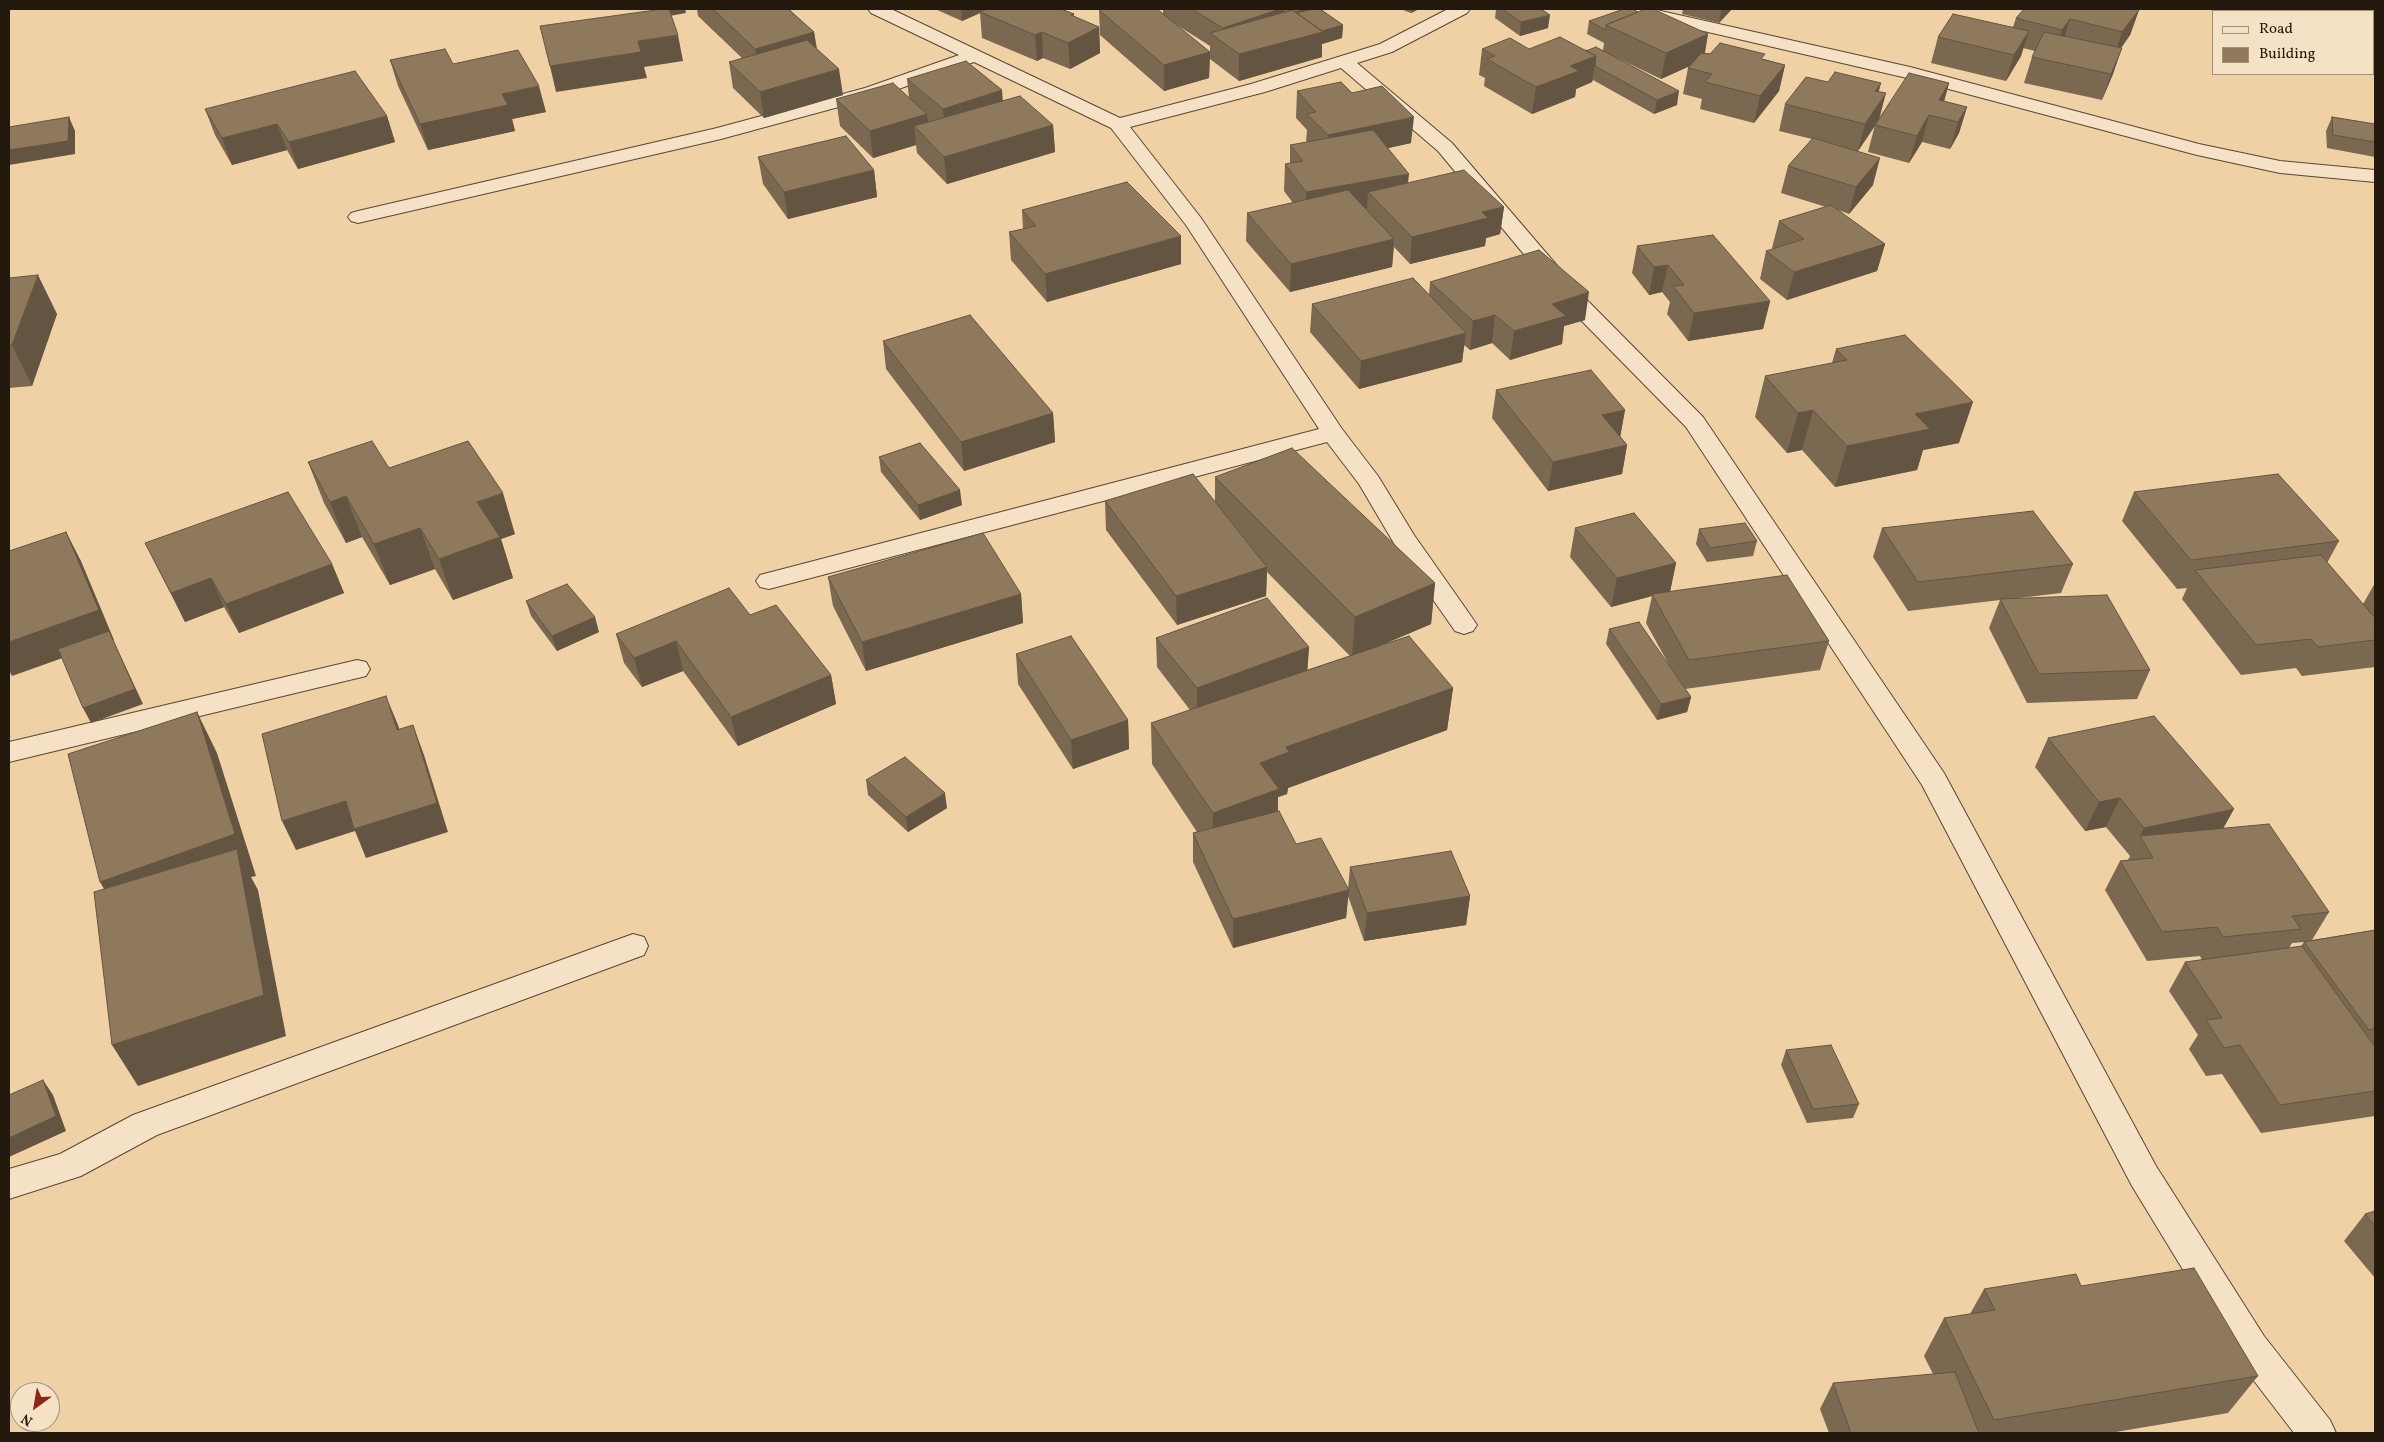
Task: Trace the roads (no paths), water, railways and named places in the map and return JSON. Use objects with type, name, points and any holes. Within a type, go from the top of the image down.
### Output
[{"type":"street","points":[[877,9],[1118,124],[1194,222],[1333,434],[1369,481],[1404,539],[1464,625]]},
{"type":"street","points":[[1118,124],[1258,88],[1342,60],[1386,48],[1461,9]]},
{"type":"street","points":[[1630,9],[1910,73],[2197,149],[2280,167],[2375,176]]},
{"type":"street","points":[[358,217],[721,133],[872,92],[975,56]]},
{"type":"street","points":[[1342,60],[1445,147],[1575,301],[1696,422],[1934,780],[2144,1176],[2251,1348],[2317,1433]]},
{"type":"street","points":[[769,580],[1333,434]]},
{"type":"street","points":[[9,752],[357,669]]},
{"type":"street","points":[[9,1184],[69,1166],[145,1125],[633,946]]}]
